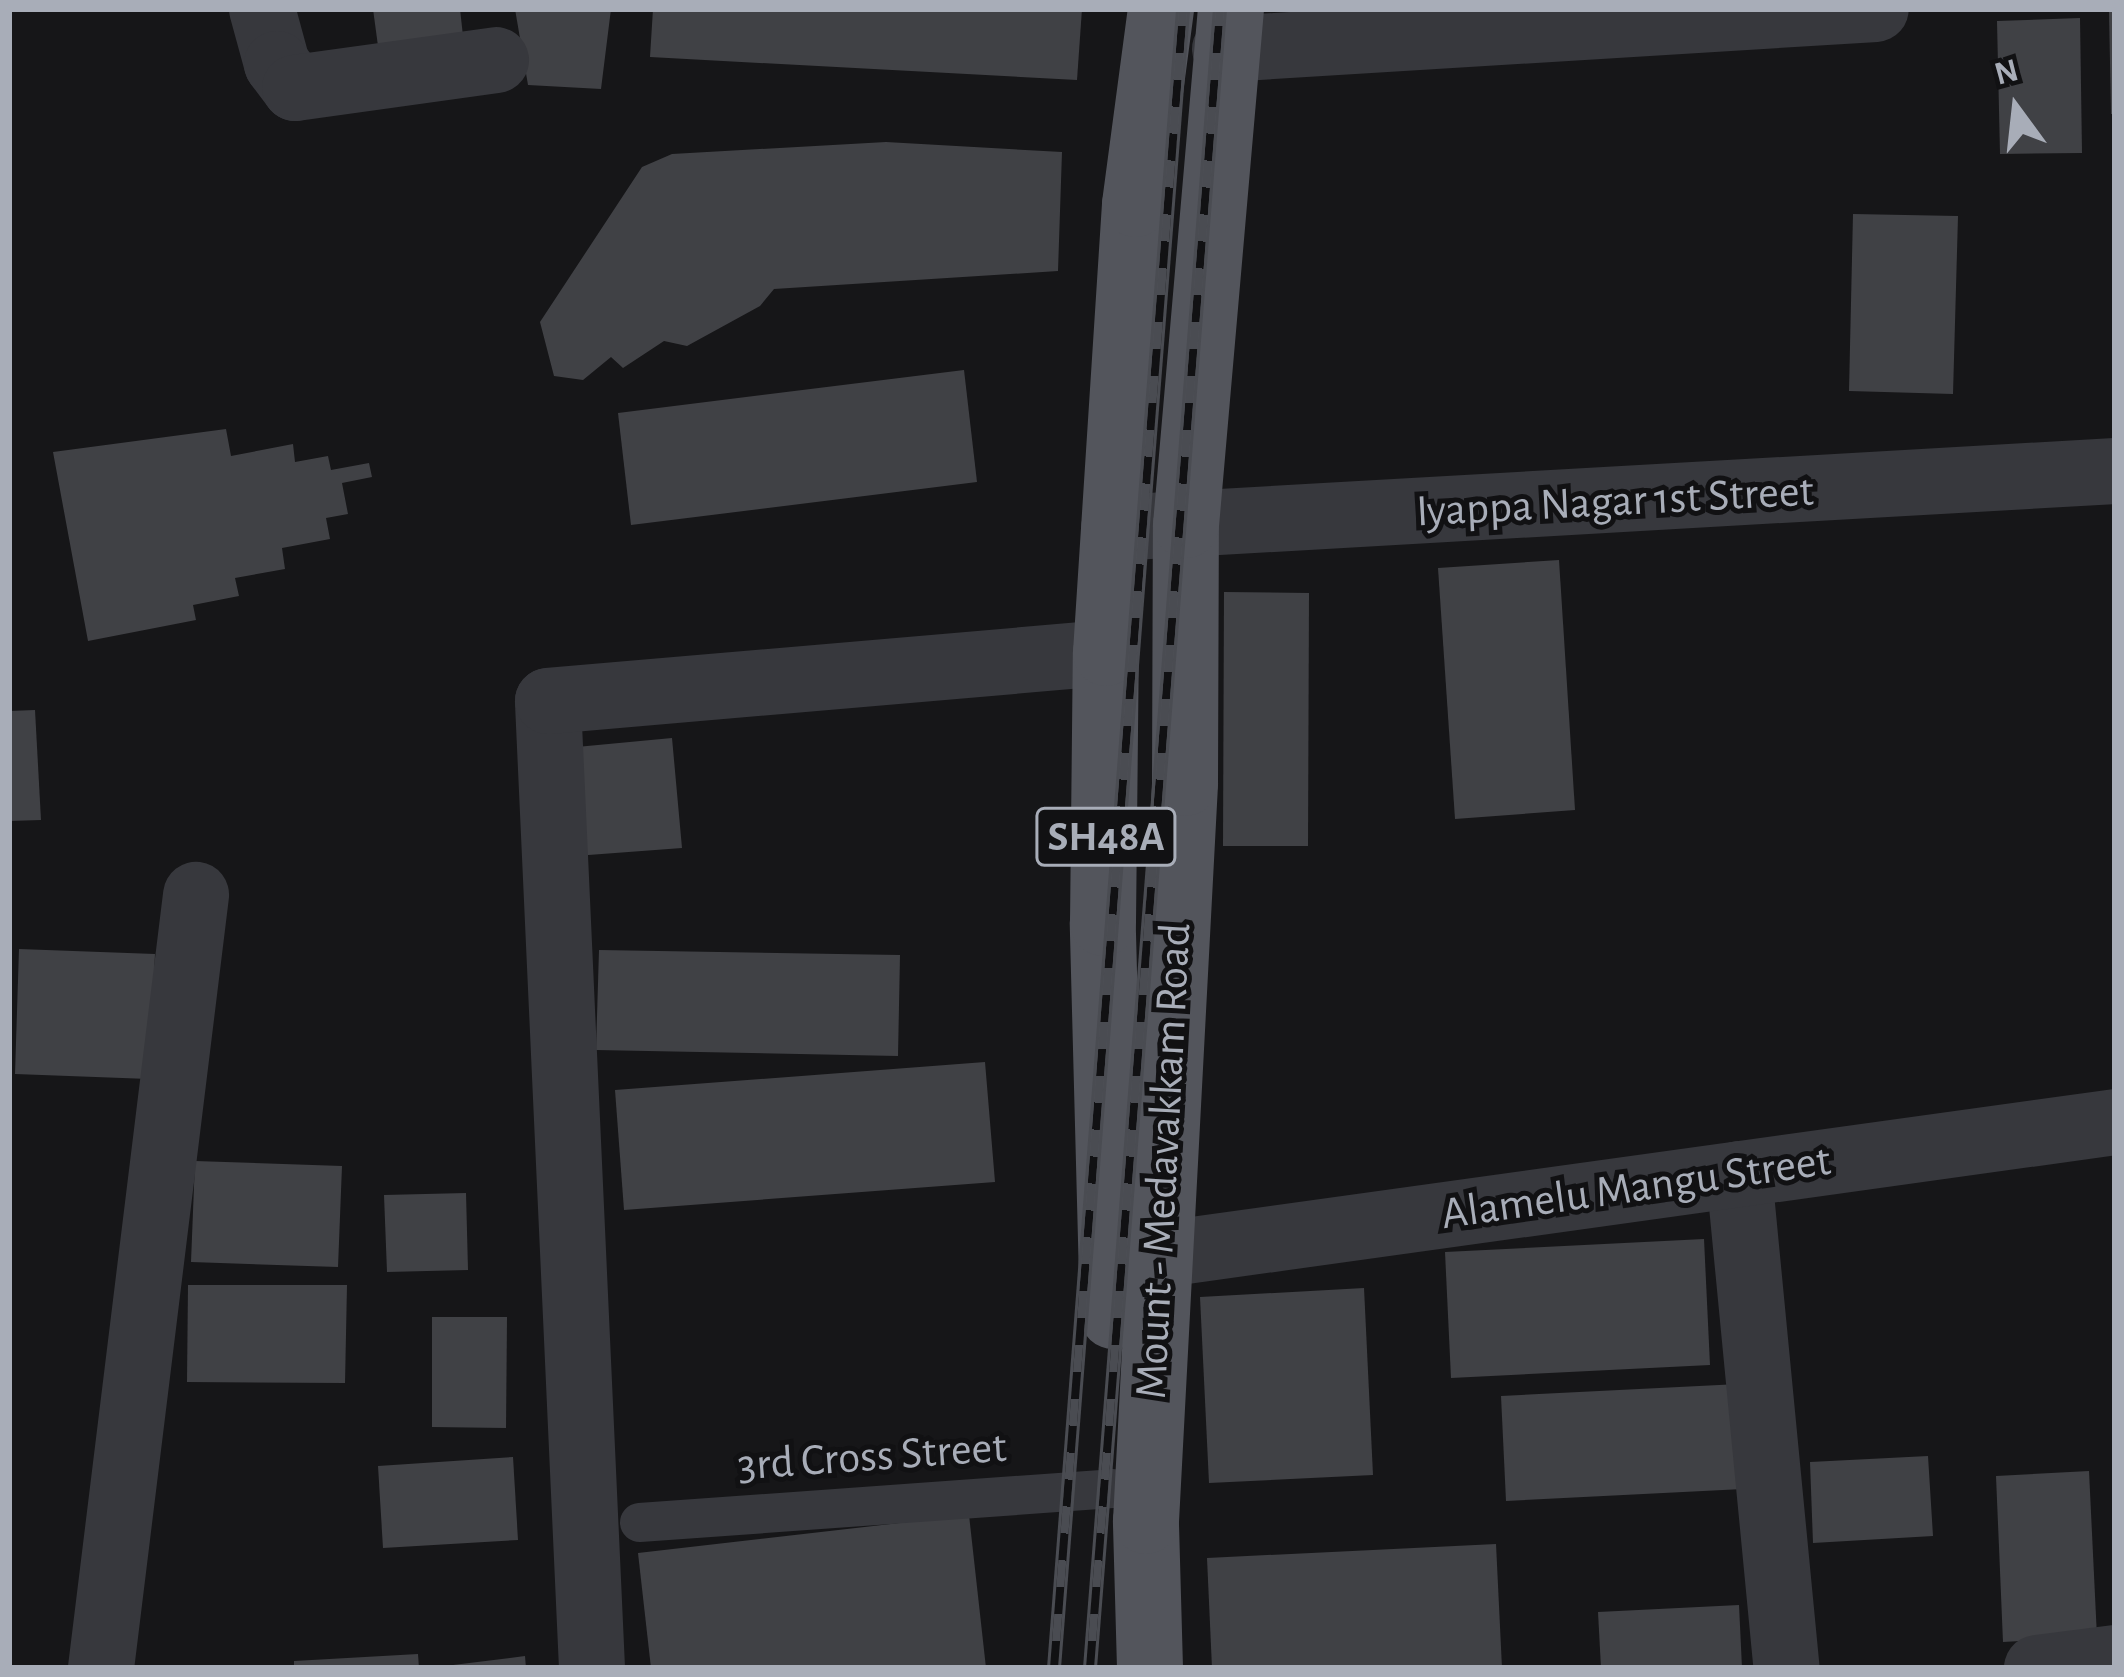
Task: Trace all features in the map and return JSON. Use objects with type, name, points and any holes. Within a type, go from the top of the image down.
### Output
[{"type":"main road","name":"Mount - Medavakkam Road","points":[[1111,1668],[1106,653],[1135,204],[1161,9]]},
{"type":"main road","name":"Mount - Medavakkam Road","points":[[1150,1668],[1146,1521],[1185,783],[1186,525],[1228,29]]},
{"type":"street","points":[[262,9],[277,64],[295,88],[496,60]]},
{"type":"street","points":[[1228,29],[1876,9]]},
{"type":"street","name":"Iyappa Nagar 1st Street","points":[[1114,529],[2115,471]]},
{"type":"street","points":[[592,1668],[548,701],[1106,653]]},
{"type":"street","points":[[101,1668],[196,895]]},
{"type":"street","name":"Alamelu Mangu Street","points":[[1157,1255],[2115,1122]]},
{"type":"street","points":[[1739,1174],[1786,1668]]},
{"type":"street","points":[[2037,1668],[2115,1658]]},
{"type":"lane","name":"3rd Cross Street","points":[[639,1522],[1112,1488]]},
{"type":"building","points":[[373,9],[460,9],[463,36],[378,46]]},
{"type":"building","points":[[515,9],[611,9],[601,89],[528,85]]},
{"type":"building","points":[[653,9],[1082,9],[1077,80],[650,57]]},
{"type":"building","points":[[2109,11],[2115,11],[2115,114],[2111,114]]},
{"type":"building","points":[[2080,18],[2082,153],[2000,154],[1997,21]]},
{"type":"building","points":[[886,142],[1062,152],[1058,271],[774,289],[760,306],[687,346],[664,341],[623,368],[611,357],[583,380],[554,376],[540,322],[642,167],[672,154]]},
{"type":"building","points":[[1853,214],[1958,216],[1953,394],[1849,391]]},
{"type":"building","points":[[964,370],[977,482],[631,525],[618,413]]},
{"type":"building","points":[[226,429],[231,456],[293,444],[295,462],[328,456],[331,470],[369,463],[372,477],[342,483],[348,514],[326,518],[330,539],[282,548],[285,569],[235,578],[239,596],[193,605],[196,620],[88,641],[53,452]]},
{"type":"building","points":[[1559,560],[1575,810],[1455,819],[1438,568]]},
{"type":"building","points":[[1224,592],[1309,593],[1308,846],[1223,846]]},
{"type":"building","points":[[35,710],[41,820],[9,821],[9,711]]},
{"type":"building","points":[[672,738],[682,848],[575,856],[566,748]]},
{"type":"building","points":[[19,949],[155,954],[149,1079],[15,1074]]},
{"type":"building","points":[[599,950],[900,955],[898,1056],[596,1050]]},
{"type":"building","points":[[985,1062],[995,1182],[624,1210],[615,1090]]},
{"type":"building","points":[[195,1161],[342,1166],[338,1267],[191,1262]]},
{"type":"building","points":[[466,1193],[468,1270],[387,1272],[384,1195]]},
{"type":"building","points":[[1704,1239],[1710,1365],[1451,1378],[1445,1252]]},
{"type":"building","points":[[188,1285],[347,1285],[345,1383],[187,1382]]},
{"type":"building","points":[[1364,1288],[1373,1475],[1209,1483],[1200,1297]]},
{"type":"building","points":[[432,1317],[507,1317],[506,1428],[432,1427]]},
{"type":"building","points":[[1739,1384],[1743,1489],[1506,1501],[1501,1396]]},
{"type":"building","points":[[1928,1456],[1933,1536],[1813,1543],[1810,1462]]},
{"type":"building","points":[[513,1457],[518,1540],[383,1548],[378,1466]]},
{"type":"building","points":[[2089,1471],[2097,1637],[2003,1642],[1996,1476]]},
{"type":"building","points":[[969,1515],[986,1668],[651,1668],[638,1553]]},
{"type":"building","points":[[1496,1544],[1502,1668],[1212,1668],[1207,1558]]},
{"type":"building","points":[[1739,1605],[1742,1668],[1601,1668],[1598,1612]]},
{"type":"building","points":[[418,1654],[419,1668],[294,1668],[294,1661]]},
{"type":"building","points":[[525,1656],[526,1668],[453,1668],[453,1665]]},
{"type":"railway","points":[[1054,1668],[1183,9]]},
{"type":"railway","points":[[1090,1668],[1220,9]]}]
